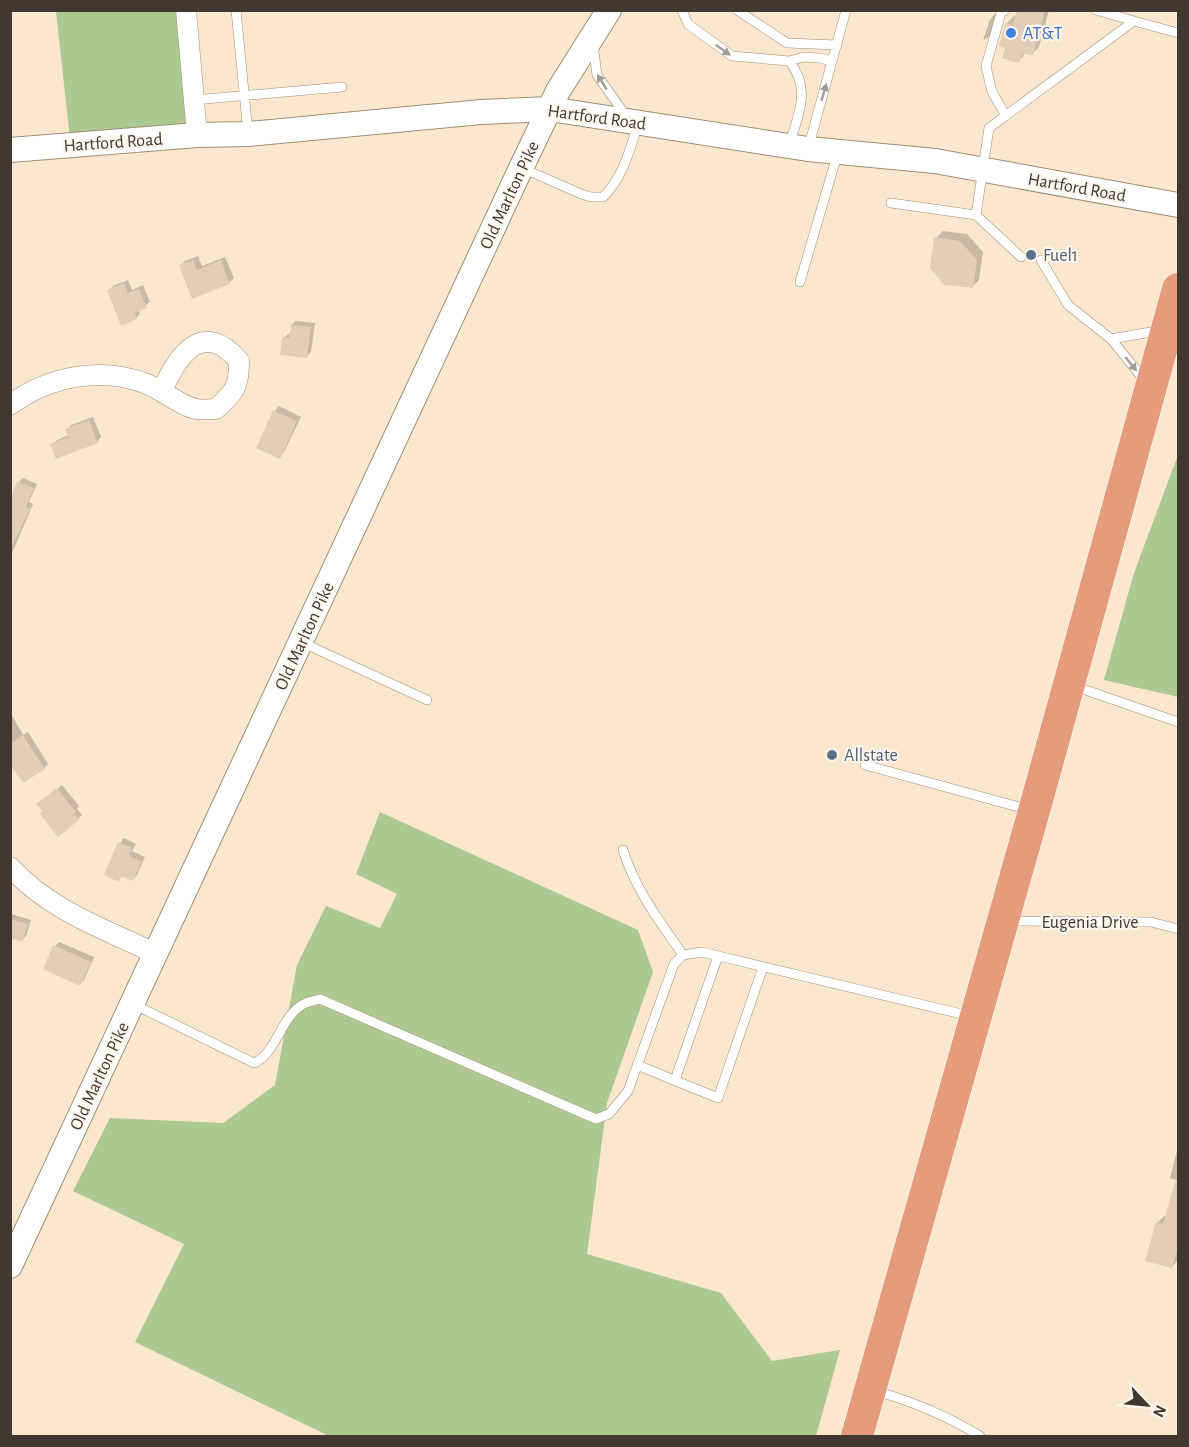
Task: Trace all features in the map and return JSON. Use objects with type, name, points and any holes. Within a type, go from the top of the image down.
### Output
[{"type":"highway","points":[[856,1437],[1179,290]]},
{"type":"street","points":[[186,10],[197,135]]},
{"type":"street","name":"Old Marlton Pike","points":[[10,1266],[521,168],[550,109],[609,10]]},
{"type":"street","name":"Hartford Road","points":[[10,150],[197,135],[248,134],[481,112],[550,109],[799,147],[935,161],[1179,205]]},
{"type":"street","points":[[10,405],[32,390],[72,377],[110,375],[129,378],[162,391]]},
{"type":"street","points":[[10,867],[42,896],[69,914],[156,954]]},
{"type":"lane","points":[[236,10],[248,134]]},
{"type":"lane","points":[[682,10],[688,24],[732,56],[789,61],[804,57],[832,61]]},
{"type":"lane","points":[[737,10],[787,43],[837,45]]},
{"type":"lane","points":[[799,147],[832,61],[846,10]]},
{"type":"lane","points":[[1005,10],[1001,13],[986,66],[992,92],[1006,116]]},
{"type":"lane","points":[[1096,10],[1179,33]]},
{"type":"lane","points":[[976,215],[989,128],[1134,21]]},
{"type":"lane","points":[[521,168],[581,194],[603,197],[623,166],[634,121],[597,75],[592,36]]},
{"type":"lane","points":[[772,59],[787,43]]},
{"type":"lane","points":[[789,61],[801,80],[799,147]]},
{"type":"lane","points":[[194,100],[342,87]]},
{"type":"lane","points":[[800,282],[839,151]]},
{"type":"lane","points":[[891,203],[976,215],[1021,257]]},
{"type":"lane","points":[[1041,260],[1068,305],[1111,339],[1151,389]]},
{"type":"lane","points":[[1111,339],[1167,329]]},
{"type":"lane","points":[[301,642],[427,700]]},
{"type":"lane","points":[[1069,685],[1179,722]]},
{"type":"lane","points":[[865,765],[1034,811]]},
{"type":"lane","points":[[623,850],[630,871],[648,904],[683,955]]},
{"type":"lane","name":"Eugenia Drive","points":[[1001,921],[1151,922],[1179,929]]},
{"type":"lane","points":[[133,1004],[254,1063],[260,1061],[289,1017],[304,1003],[320,999],[596,1119],[609,1114],[628,1091],[674,964],[683,955],[702,952],[974,1017]]},
{"type":"lane","points":[[675,1080],[718,956]]},
{"type":"lane","points":[[637,1065],[718,1098],[763,967]]},
{"type":"lane","points":[[870,1390],[907,1400],[962,1425],[980,1437]]},
{"type":"green space","points":[[56,11],[184,11],[189,131],[70,139]]},
{"type":"green space","points":[[1178,455],[1178,697],[1104,680],[1134,573]]},
{"type":"green space","points":[[380,812],[638,930],[653,972],[607,1103],[587,1254],[721,1293],[772,1361],[840,1350],[816,1436],[329,1436],[135,1342],[184,1244],[73,1191],[110,1118],[223,1123],[275,1085],[297,965],[326,906],[380,928],[397,894],[356,874]]},
{"type":"building","name":"AT&T","points":[[1017,10],[1045,10],[1033,56],[1022,53],[1019,63],[1002,58],[1005,48],[999,46],[1005,23],[1013,25]]},
{"type":"building","points":[[934,237],[960,241],[977,260],[973,288],[944,285],[930,268]]},
{"type":"building","points":[[193,260],[197,270],[221,260],[230,284],[192,299],[179,265]]},
{"type":"building","points":[[124,283],[128,293],[139,289],[147,308],[134,313],[137,319],[121,326],[107,290]]},
{"type":"building","points":[[291,325],[311,327],[307,358],[280,355],[282,337],[289,338]]},
{"type":"building","points":[[273,410],[297,421],[280,459],[256,448]]},
{"type":"building","points":[[89,420],[98,443],[56,459],[50,444],[68,437],[65,429]]},
{"type":"building","points":[[17,482],[34,488],[26,507],[30,509],[10,551],[10,497]]},
{"type":"building","points":[[23,735],[45,769],[23,783],[10,764],[10,744]]},
{"type":"building","points":[[57,788],[76,812],[74,814],[79,820],[58,837],[40,814],[42,811],[36,804]]},
{"type":"building","points":[[118,842],[132,848],[129,856],[142,862],[133,881],[121,876],[119,882],[104,875]]},
{"type":"building","points":[[10,919],[28,924],[22,942],[10,938]]},
{"type":"building","points":[[53,945],[91,962],[80,986],[43,969]]},
{"type":"building","points":[[1175,1182],[1179,1183],[1179,1245],[1172,1268],[1145,1261],[1156,1222],[1163,1224]]},
{"type":"place","name":"AT&T","points":[[1011,33]]},
{"type":"place","name":"Fuel1","points":[[1031,255]]},
{"type":"place","name":"Allstate","points":[[832,755]]}]
